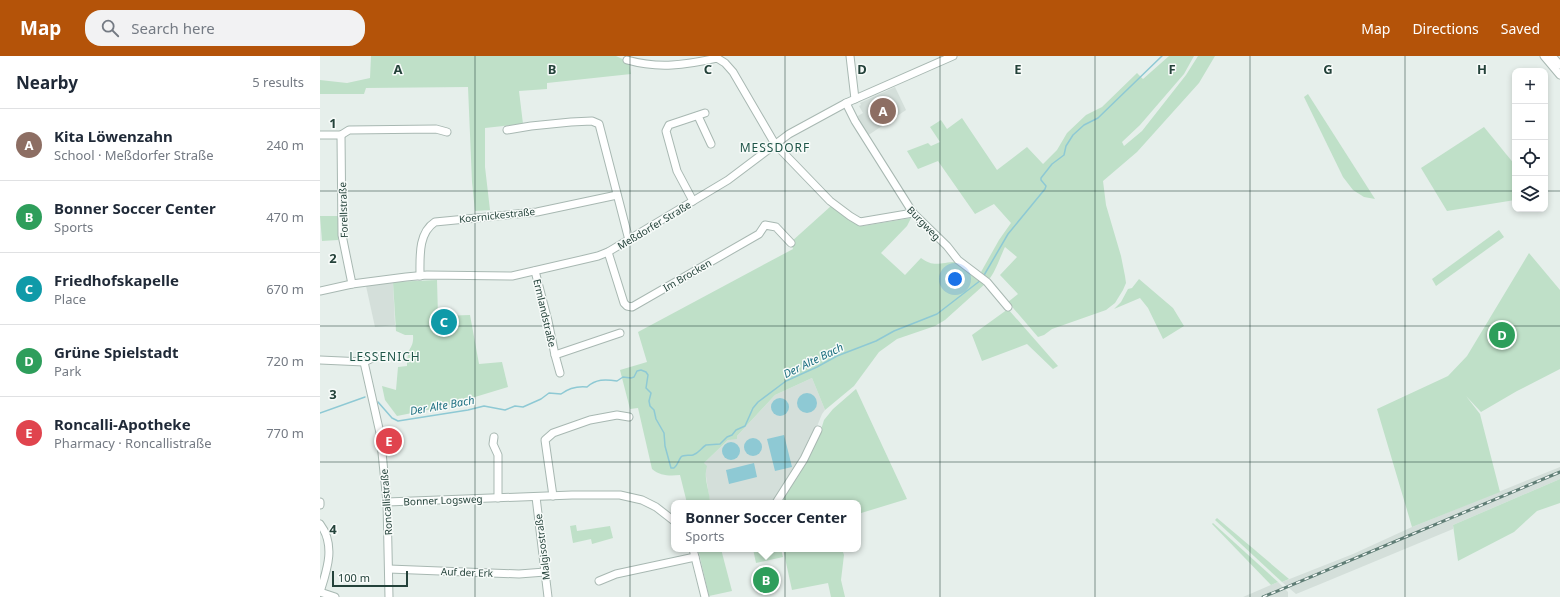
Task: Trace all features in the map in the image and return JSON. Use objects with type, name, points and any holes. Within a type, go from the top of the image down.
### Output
[{"type":"street","points":[[850,56],[855,99]]},
{"type":"street","name":"Meßdorfer Straße","points":[[320,291],[352,284],[420,276],[512,276],[608,252],[728,180],[789,134],[846,103],[953,56]]},
{"type":"street","points":[[1544,56],[1560,75]]},
{"type":"street","points":[[1552,56],[1560,65]]},
{"type":"street","points":[[628,60],[653,66],[688,64],[720,57],[733,72],[776,144],[830,201],[860,222],[913,214]]},
{"type":"street","name":"Burgweg","points":[[846,103],[913,214],[947,246],[958,260],[987,282],[1008,307]]},
{"type":"street","points":[[693,201],[677,171],[666,131],[669,125],[701,115],[711,144]]},
{"type":"street","points":[[507,130],[531,126],[596,121],[599,124],[629,240]]},
{"type":"street","points":[[320,135],[341,135],[349,130],[436,129],[447,132]]},
{"type":"street","name":"Forellstraße","points":[[341,135],[342,235],[344,251],[352,284]]},
{"type":"street","name":"Koernickestraße","points":[[420,276],[422,240],[429,222],[544,211],[617,195]]},
{"type":"street","name":"Im Brocken","points":[[608,252],[624,303],[627,306],[632,307],[759,234],[765,225],[776,227],[790,243]]},
{"type":"street","name":"Ermlandstraße","points":[[535,271],[560,373]]},
{"type":"street","name":"Ermlandstraße","points":[[555,355],[620,333]]},
{"type":"street","points":[[320,360],[364,362],[375,357]]},
{"type":"street","name":"Roncallistraße","points":[[364,362],[380,433],[387,502],[389,597]]},
{"type":"street","points":[[553,496],[545,440],[553,433],[590,420],[617,415],[630,417]]},
{"type":"street","points":[[778,500],[804,459],[818,430]]},
{"type":"street","points":[[494,437],[493,444],[498,455],[498,498]]},
{"type":"street","name":"Bonner Logsweg","points":[[387,502],[605,494],[642,500],[656,507],[671,519]]},
{"type":"street","name":"Malgisostraße","points":[[536,497],[548,597]]},
{"type":"street","points":[[320,524],[325,532],[330,549],[326,572],[320,592],[335,597]]},
{"type":"street","points":[[694,552],[705,597]]},
{"type":"street","points":[[599,581],[616,574],[695,558]]},
{"type":"street","name":"Auf der Erk","points":[[389,569],[519,574],[545,572]]},
{"type":"shaded area","points":[[895,87],[906,110],[867,136],[856,117],[863,113],[859,106],[861,105],[860,103]]},
{"type":"shaded area","points":[[393,282],[395,325],[375,327],[366,286]]},
{"type":"shaded area","points":[[812,378],[825,410],[812,439],[808,439],[808,446],[774,500],[710,500],[704,463],[728,440],[737,436],[775,395]]},
{"type":"shaded area","points":[[1560,467],[1560,479],[1453,525],[1453,529],[1318,585],[1296,594],[1282,582],[1353,554],[1412,527]]},
{"type":"shaded area","points":[[1278,582],[1288,592],[1288,597],[1243,597]]},
{"type":"green space","points":[[371,56],[616,56],[629,62],[631,74],[547,83],[547,89],[519,91],[523,124],[485,128],[485,167],[490,210],[475,211],[472,182],[468,87],[366,88],[364,94],[320,94],[320,80],[347,83],[370,78]]},
{"type":"green space","points":[[1169,56],[1194,56],[1184,74],[1140,125],[1122,142],[1124,146],[1142,131],[1186,75],[1198,56],[1215,56],[1199,83],[1137,152],[1103,181],[1106,205],[1121,256],[1125,276],[1126,283],[1123,290],[1115,303],[1106,310],[1052,329],[1044,335],[1038,337],[1008,302],[1018,294],[1000,275],[1017,257],[1005,247],[991,277],[989,279],[981,272],[999,240],[1011,223],[994,204],[975,214],[938,161],[918,169],[907,151],[928,143],[931,146],[940,142],[930,127],[941,120],[947,129],[962,118],[997,170],[1027,147],[1043,164],[1057,150],[1067,133],[1086,115],[1102,107],[1137,73],[1143,79]]},
{"type":"green space","points":[[1308,94],[1375,199],[1364,197],[1353,190],[1343,177],[1304,97]]},
{"type":"green space","points":[[1484,127],[1512,161],[1512,200],[1447,211],[1421,168]]},
{"type":"green space","points":[[831,206],[854,222],[863,226],[911,218],[907,226],[881,253],[905,275],[921,258],[934,264],[956,262],[985,284],[945,320],[935,326],[897,339],[879,352],[854,386],[825,410],[812,378],[775,395],[737,436],[737,439],[728,440],[704,463],[707,466],[706,480],[710,500],[686,500],[680,475],[665,475],[652,469],[638,408],[630,409],[620,370],[647,362],[638,332],[793,249],[791,242]]},
{"type":"green space","points":[[320,216],[338,216],[338,240],[322,241]]},
{"type":"green space","points":[[1499,230],[1504,237],[1436,286],[1432,279]]},
{"type":"green space","points":[[1529,253],[1560,290],[1560,369],[1517,391],[1481,412],[1466,396],[1480,414],[1500,492],[1412,527],[1377,409],[1448,376],[1467,356]]},
{"type":"green space","points":[[1139,279],[1173,308],[1184,326],[1163,339],[1148,308],[1140,298],[1114,309],[1121,302],[1128,289],[1132,288]]},
{"type":"green space","points":[[437,280],[438,316],[470,315],[479,364],[502,362],[508,387],[442,407],[397,416],[385,400],[382,386],[396,390],[398,367],[407,366],[407,357],[413,342],[413,335],[405,335],[396,331],[393,282]]},
{"type":"green space","points":[[1008,309],[1058,366],[1053,369],[1027,344],[982,361],[972,335]]},
{"type":"green space","points":[[856,389],[907,499],[861,513],[861,500],[783,500],[783,496],[820,433],[824,420],[833,409]]},
{"type":"green space","points":[[1560,479],[1560,503],[1537,511],[1514,532],[1458,561],[1453,525]]},
{"type":"green space","points":[[1217,518],[1289,579],[1282,582],[1215,520]]},
{"type":"green space","points":[[1213,523],[1278,582],[1271,585],[1212,524]]},
{"type":"green space","points":[[576,525],[577,531],[610,526],[613,538],[592,544],[591,539],[573,543],[570,526]]},
{"type":"green space","points":[[699,552],[722,552],[732,591],[709,596]]},
{"type":"green space","points":[[754,552],[782,552],[783,557],[756,563]]},
{"type":"green space","points":[[784,552],[843,552],[844,555],[841,580],[845,597],[831,597],[828,583],[792,590]]},
{"type":"water","points":[[807,393],[814,396],[817,403],[814,410],[807,413],[800,410],[797,403],[800,396]]},
{"type":"water","points":[[776,398],[784,398],[789,403],[787,414],[784,416],[776,416],[771,411],[771,403]]},
{"type":"water","points":[[784,435],[792,467],[775,471],[767,439]]},
{"type":"water","points":[[749,438],[757,438],[762,443],[760,454],[757,456],[749,456],[744,451],[744,443]]},
{"type":"water","points":[[727,442],[735,442],[740,447],[738,458],[735,460],[727,460],[722,455],[722,447]]},
{"type":"water","points":[[754,463],[757,477],[729,484],[726,470]]},
{"type":"waterway","points":[[983,277],[1008,234],[1045,189],[1046,186],[1041,178],[1052,164],[1064,155],[1066,146],[1073,135],[1084,125],[1098,118],[1162,56]]},
{"type":"waterway","name":"Der Alte Bach","points":[[378,402],[392,418],[398,421],[484,406],[505,410],[515,406],[523,407],[541,399],[549,393],[561,394],[576,387],[587,387],[594,382],[601,380],[617,381],[623,377],[631,378],[634,377],[637,371],[641,370],[646,372],[648,375],[646,388],[651,393],[649,401],[650,406],[654,410],[656,419],[664,433],[665,446],[671,468],[674,468],[682,456],[695,454],[706,445],[720,444],[736,430],[745,426],[753,408],[758,402],[786,381],[837,356],[876,341],[894,331],[937,314],[981,280]]},
{"type":"waterway","name":"Der Alte Bach","points":[[320,413],[365,397]]},
{"type":"railway","points":[[1263,597],[1560,472]]},
{"type":"place","name":"Kita Löwenzahn","points":[[883,111]]},
{"type":"place","name":"Friedhofskapelle","points":[[444,322]]},
{"type":"place","name":"Grüne Spielstadt","points":[[1502,335]]},
{"type":"place","name":"Roncalli-Apotheke","points":[[389,441]]},
{"type":"place","name":"Bonner Soccer Center","points":[[766,580]]},
{"type":"district","name":"MESSDORF","points":[[775,147]]},
{"type":"district","name":"LESSENICH","points":[[385,356]]}]
